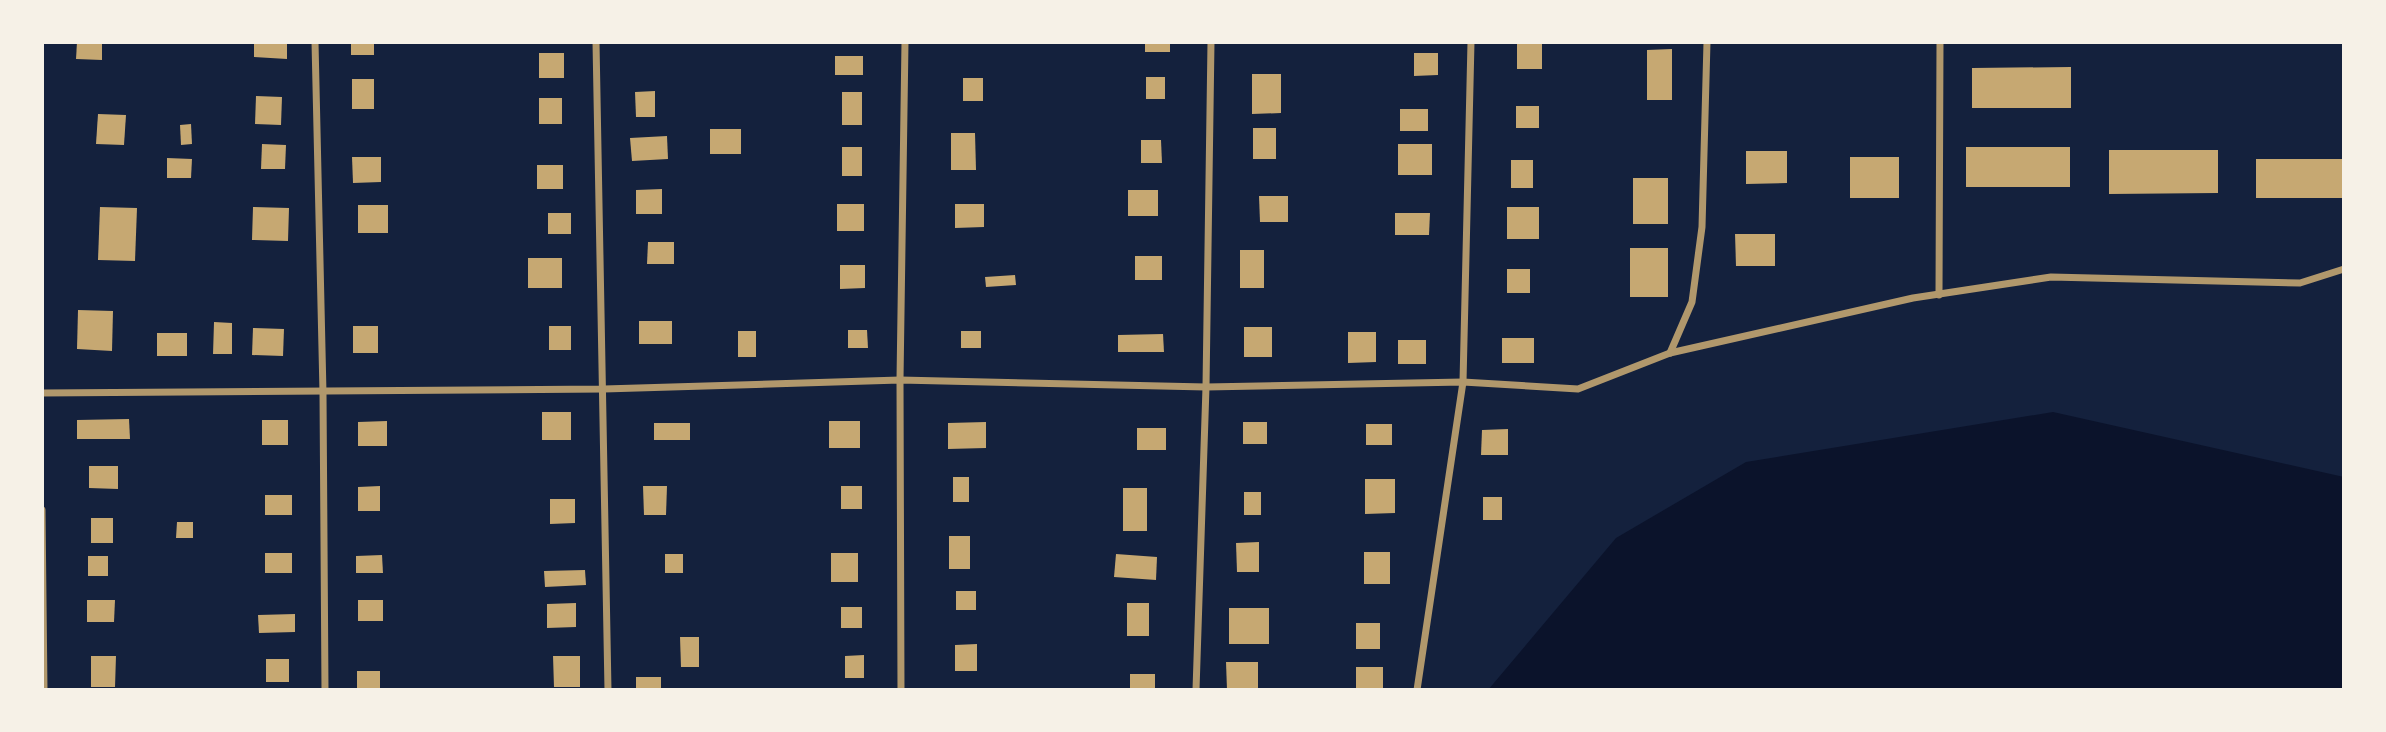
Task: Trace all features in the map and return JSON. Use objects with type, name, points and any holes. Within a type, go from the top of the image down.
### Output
[{"type":"street","points":[[315,42],[323,393],[325,690]]},
{"type":"street","points":[[596,42],[608,690]]},
{"type":"street","points":[[901,690],[900,380],[905,42]]},
{"type":"street","points":[[1196,690],[1206,387],[1211,42]]},
{"type":"street","points":[[1417,690],[1463,382],[1471,42]]},
{"type":"street","points":[[1670,353],[1692,302],[1702,228],[1707,42]]},
{"type":"street","points":[[1939,295],[1940,42]]},
{"type":"street","points":[[42,393],[604,389],[900,380],[1206,387],[1463,382],[1578,389],[1670,353],[1939,295],[2051,277],[2300,283],[2344,269]]},
{"type":"street","points":[[42,510],[44,690]]},
{"type":"water","points":[[2053,412],[2344,477],[2344,690],[1488,690],[1616,538],[1746,462]]},
{"type":"building","points":[[77,42],[102,42],[102,60],[76,59]]},
{"type":"building","points":[[254,42],[287,42],[287,59],[254,57]]},
{"type":"building","points":[[351,42],[374,42],[374,55],[351,55]]},
{"type":"building","points":[[1145,42],[1170,42],[1170,52],[1145,52]]},
{"type":"building","points":[[1517,42],[1542,42],[1542,69],[1517,69]]},
{"type":"building","points":[[1672,49],[1672,100],[1647,100],[1647,50]]},
{"type":"building","points":[[539,53],[564,53],[564,78],[539,78]]},
{"type":"building","points":[[1414,53],[1438,53],[1438,75],[1414,76]]},
{"type":"building","points":[[835,56],[863,56],[863,75],[835,75]]},
{"type":"building","points":[[2071,67],[2071,108],[1972,108],[1972,68]]},
{"type":"building","points":[[1252,74],[1281,74],[1281,113],[1252,114]]},
{"type":"building","points":[[1146,77],[1165,77],[1165,99],[1146,99]]},
{"type":"building","points":[[963,78],[983,78],[983,101],[963,101]]},
{"type":"building","points":[[352,79],[374,79],[374,109],[352,109]]},
{"type":"building","points":[[655,91],[655,117],[636,117],[635,92]]},
{"type":"building","points":[[842,92],[862,92],[862,125],[842,125]]},
{"type":"building","points":[[256,96],[282,97],[281,125],[255,124]]},
{"type":"building","points":[[539,98],[562,98],[562,124],[539,124]]},
{"type":"building","points":[[1516,106],[1539,106],[1539,128],[1516,128]]},
{"type":"building","points":[[1400,109],[1428,109],[1428,131],[1400,131]]},
{"type":"building","points":[[98,114],[126,115],[124,145],[96,144]]},
{"type":"building","points":[[191,124],[192,144],[181,145],[180,125]]},
{"type":"building","points":[[1253,128],[1276,128],[1276,159],[1253,159]]},
{"type":"building","points":[[710,129],[741,129],[741,154],[710,154]]},
{"type":"building","points":[[951,133],[975,133],[976,170],[951,170]]},
{"type":"building","points":[[667,136],[668,159],[632,161],[630,138]]},
{"type":"building","points":[[1141,140],[1161,140],[1162,163],[1141,163]]},
{"type":"building","points":[[262,144],[286,145],[285,169],[261,169]]},
{"type":"building","points":[[1398,144],[1432,144],[1432,175],[1398,175]]},
{"type":"building","points":[[842,147],[862,147],[862,176],[842,176]]},
{"type":"building","points":[[1966,147],[2070,147],[2070,187],[1966,187]]},
{"type":"building","points":[[2109,150],[2218,150],[2218,193],[2109,194]]},
{"type":"building","points":[[1746,151],[1787,151],[1787,183],[1746,184]]},
{"type":"building","points":[[352,157],[381,157],[381,182],[353,183]]},
{"type":"building","points":[[1850,157],[1899,157],[1899,198],[1850,198]]},
{"type":"building","points":[[167,158],[192,159],[191,178],[167,178]]},
{"type":"building","points":[[2256,159],[2344,159],[2344,198],[2256,198]]},
{"type":"building","points":[[1511,160],[1533,160],[1533,188],[1511,188]]},
{"type":"building","points":[[537,165],[563,165],[563,189],[537,189]]},
{"type":"building","points":[[1633,178],[1668,178],[1668,224],[1633,224]]},
{"type":"building","points":[[662,189],[662,214],[636,214],[636,190]]},
{"type":"building","points":[[1128,190],[1158,190],[1158,216],[1128,216]]},
{"type":"building","points":[[1259,196],[1288,196],[1288,222],[1260,222]]},
{"type":"building","points":[[837,204],[864,204],[864,231],[837,231]]},
{"type":"building","points":[[955,204],[984,204],[984,227],[955,228]]},
{"type":"building","points":[[358,205],[388,205],[388,233],[358,233]]},
{"type":"building","points":[[100,207],[137,208],[135,261],[98,260]]},
{"type":"building","points":[[253,207],[289,208],[288,241],[252,240]]},
{"type":"building","points":[[1507,207],[1539,207],[1539,239],[1507,239]]},
{"type":"building","points":[[548,213],[571,213],[571,234],[548,234]]},
{"type":"building","points":[[1395,213],[1430,213],[1429,235],[1395,235]]},
{"type":"building","points":[[1735,234],[1775,234],[1775,266],[1736,266]]},
{"type":"building","points":[[648,242],[674,242],[674,264],[647,264]]},
{"type":"building","points":[[1630,248],[1668,248],[1668,297],[1630,297]]},
{"type":"building","points":[[1240,250],[1264,250],[1264,288],[1240,288]]},
{"type":"building","points":[[1135,256],[1162,256],[1162,280],[1135,280]]},
{"type":"building","points":[[528,258],[562,258],[562,288],[528,288]]},
{"type":"building","points":[[840,265],[865,265],[865,288],[840,289]]},
{"type":"building","points":[[1507,269],[1530,269],[1530,293],[1507,293]]},
{"type":"building","points":[[1015,275],[1016,285],[986,287],[985,277]]},
{"type":"building","points":[[78,310],[113,311],[112,351],[77,349]]},
{"type":"building","points":[[639,321],[672,321],[672,344],[639,344]]},
{"type":"building","points":[[214,322],[232,323],[232,354],[213,354]]},
{"type":"building","points":[[353,326],[378,326],[378,353],[353,353]]},
{"type":"building","points":[[549,326],[571,326],[571,350],[549,350]]},
{"type":"building","points":[[1244,327],[1272,327],[1272,357],[1244,357]]},
{"type":"building","points":[[253,328],[284,329],[283,356],[252,355]]},
{"type":"building","points":[[848,330],[867,330],[868,348],[848,348]]},
{"type":"building","points":[[738,331],[756,331],[756,357],[738,357]]},
{"type":"building","points":[[961,331],[981,331],[981,348],[961,348]]},
{"type":"building","points":[[1348,332],[1376,332],[1376,362],[1348,363]]},
{"type":"building","points":[[157,333],[187,333],[187,356],[157,356]]},
{"type":"building","points":[[1163,334],[1164,352],[1118,352],[1118,335]]},
{"type":"building","points":[[1502,338],[1534,338],[1534,363],[1502,363]]},
{"type":"building","points":[[1398,340],[1426,340],[1426,364],[1398,364]]},
{"type":"building","points":[[542,412],[571,412],[571,440],[542,440]]},
{"type":"building","points":[[129,419],[130,439],[77,439],[77,420]]},
{"type":"building","points":[[262,420],[288,420],[288,445],[262,445]]},
{"type":"building","points":[[387,421],[387,446],[358,446],[358,422]]},
{"type":"building","points":[[829,421],[860,421],[860,448],[829,448]]},
{"type":"building","points":[[986,422],[986,448],[948,449],[948,423]]},
{"type":"building","points":[[1243,422],[1267,422],[1267,444],[1243,444]]},
{"type":"building","points":[[654,423],[690,423],[690,440],[654,440]]},
{"type":"building","points":[[1366,424],[1392,424],[1392,445],[1366,445]]},
{"type":"building","points":[[1137,428],[1166,428],[1166,450],[1137,450]]},
{"type":"building","points":[[1508,429],[1508,455],[1481,455],[1482,430]]},
{"type":"building","points":[[89,466],[118,466],[118,489],[89,488]]},
{"type":"building","points":[[953,477],[969,477],[969,502],[953,502]]},
{"type":"building","points":[[1365,479],[1395,479],[1395,513],[1365,514]]},
{"type":"building","points":[[380,486],[380,511],[358,511],[358,487]]},
{"type":"building","points":[[643,486],[667,486],[666,515],[644,515]]},
{"type":"building","points":[[841,486],[862,486],[862,509],[841,509]]},
{"type":"building","points":[[1123,488],[1147,488],[1147,531],[1123,531]]},
{"type":"building","points":[[1244,492],[1261,492],[1261,515],[1244,515]]},
{"type":"building","points":[[265,495],[292,495],[292,515],[265,515]]},
{"type":"building","points":[[1483,497],[1502,497],[1502,520],[1483,520]]},
{"type":"building","points":[[550,499],[575,499],[575,523],[550,524]]},
{"type":"building","points":[[91,518],[113,518],[113,543],[91,543]]},
{"type":"building","points":[[177,522],[193,522],[193,538],[176,538]]},
{"type":"building","points":[[949,536],[970,536],[970,569],[949,569]]},
{"type":"building","points":[[1259,542],[1259,572],[1237,572],[1236,543]]},
{"type":"building","points":[[1364,552],[1390,552],[1390,584],[1364,584]]},
{"type":"building","points":[[265,553],[292,553],[292,573],[265,573]]},
{"type":"building","points":[[831,553],[858,553],[858,582],[831,582]]},
{"type":"building","points":[[665,554],[683,554],[683,573],[665,573]]},
{"type":"building","points":[[1116,554],[1157,557],[1156,580],[1114,577]]},
{"type":"building","points":[[382,555],[383,573],[356,573],[356,556]]},
{"type":"building","points":[[88,556],[108,556],[108,576],[88,576]]},
{"type":"building","points":[[585,570],[586,585],[545,587],[544,571]]},
{"type":"building","points":[[956,591],[976,591],[976,610],[956,610]]},
{"type":"building","points":[[87,600],[115,600],[114,622],[87,622]]},
{"type":"building","points":[[358,600],[383,600],[383,621],[358,621]]},
{"type":"building","points":[[576,603],[576,627],[547,628],[547,604]]},
{"type":"building","points":[[1127,603],[1149,603],[1149,636],[1127,636]]},
{"type":"building","points":[[841,607],[862,607],[862,628],[841,628]]},
{"type":"building","points":[[1229,608],[1269,608],[1269,644],[1229,644]]},
{"type":"building","points":[[295,614],[295,632],[259,633],[258,615]]},
{"type":"building","points":[[1356,623],[1380,623],[1380,649],[1356,649]]},
{"type":"building","points":[[680,637],[699,637],[699,667],[681,667]]},
{"type":"building","points":[[977,644],[977,671],[955,671],[955,645]]},
{"type":"building","points":[[864,655],[864,678],[845,678],[845,656]]},
{"type":"building","points":[[91,656],[116,656],[115,687],[91,687]]},
{"type":"building","points":[[553,656],[580,656],[580,687],[554,687]]},
{"type":"building","points":[[266,659],[289,659],[289,682],[266,682]]},
{"type":"building","points":[[1226,662],[1258,662],[1258,690],[1227,690]]},
{"type":"building","points":[[1356,667],[1383,667],[1383,690],[1356,690]]},
{"type":"building","points":[[357,671],[380,671],[380,690],[357,690]]},
{"type":"building","points":[[1130,674],[1155,674],[1155,690],[1130,690]]},
{"type":"building","points":[[636,677],[661,677],[661,690],[636,690]]}]
